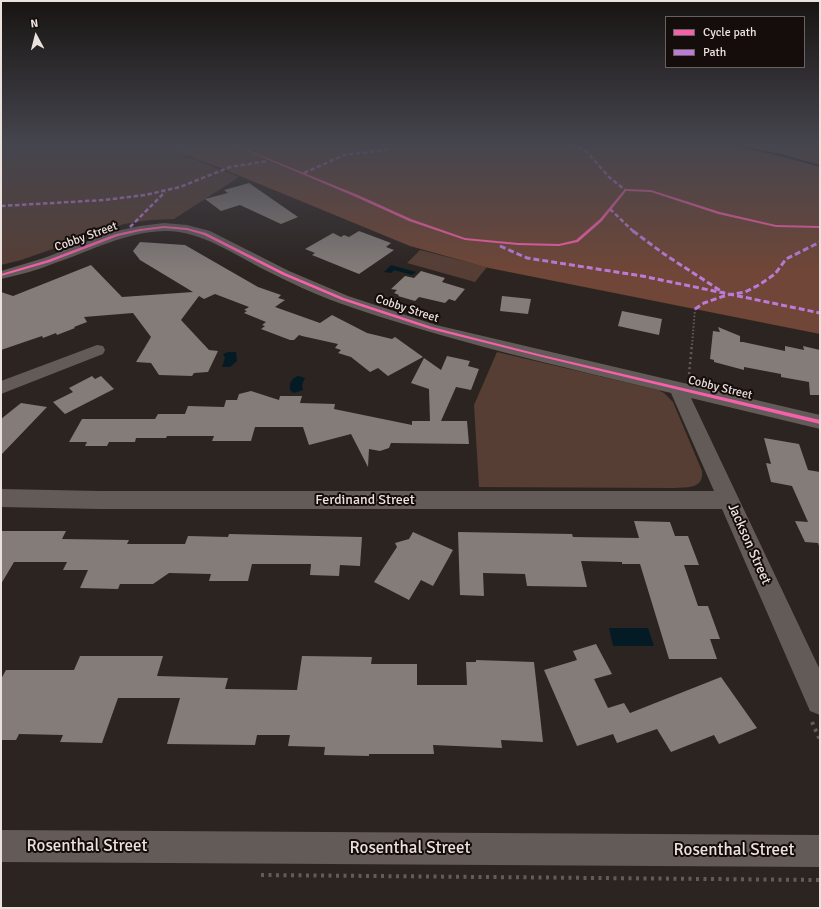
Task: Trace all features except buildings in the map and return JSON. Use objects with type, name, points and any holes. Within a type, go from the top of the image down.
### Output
[{"type":"street","name":"Cobby Street","points":[[1,275],[49,261],[117,235],[164,227],[187,229],[205,234],[284,274],[343,299],[431,328],[820,422]]},
{"type":"street","points":[[1,388],[97,350]]},
{"type":"street","name":"Jackson Street","points":[[683,389],[729,500],[820,701]]},
{"type":"street","name":"Ferdinand Street","points":[[1,498],[100,500],[729,500]]},
{"type":"street","name":"Rosenthal Street","points":[[1,846],[820,851]]},
{"type":"path","points":[[683,389],[695,309]]},
{"type":"path","points":[[255,876],[820,880]]},
{"type":"shaded area","points":[[1,186],[224,186],[174,219],[150,220],[124,224],[21,260],[1,265]]},
{"type":"shaded area","points":[[265,186],[820,186],[820,334],[489,268],[410,246]]},
{"type":"shaded area","points":[[420,250],[487,267],[475,282],[407,263]]},
{"type":"shaded area","points":[[497,352],[658,390],[664,393],[673,402],[702,471],[700,481],[694,486],[675,488],[479,487],[474,405]]},
{"type":"water","points":[[391,265],[416,272],[412,275],[394,270],[391,273],[384,272]]},
{"type":"water","points":[[228,352],[236,352],[237,361],[230,367],[222,367],[225,358],[223,354]]},
{"type":"water","points":[[299,376],[305,378],[302,385],[303,390],[294,393],[290,390],[290,385],[294,378]]},
{"type":"water","points":[[609,628],[648,628],[654,646],[613,646]]},
{"type":"marked path","points":[[1,206],[104,200],[145,195],[181,186]]},
{"type":"marked path","points":[[621,186],[625,190]]},
{"type":"marked path","points":[[130,227],[165,192]]},
{"type":"marked path","points":[[610,209],[649,244],[724,293]]},
{"type":"marked path","points":[[695,309],[704,303],[727,295],[745,292],[759,285],[775,274],[786,259],[820,242]]},
{"type":"marked path","points":[[500,246],[527,258],[642,276],[820,313]]},
{"type":"cycle path","points":[[334,186],[410,220],[465,239],[518,244],[559,245],[577,241],[601,220],[625,190],[651,191],[719,213],[776,226],[820,227]]},
{"type":"cycle path","points":[[1,275],[49,261],[117,235],[164,227],[187,229],[205,234],[284,274],[343,299],[431,328],[820,422]]}]
